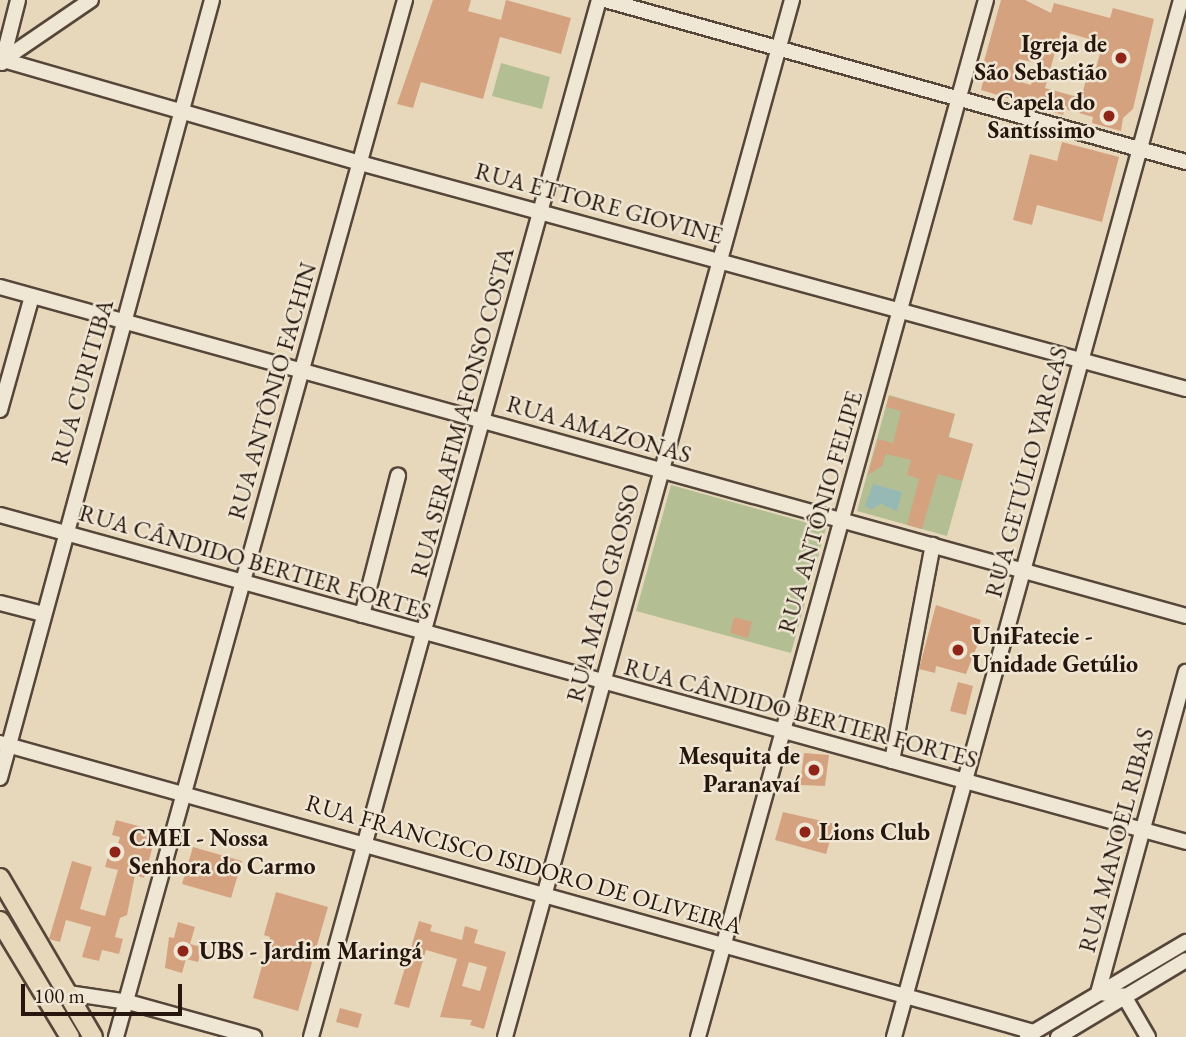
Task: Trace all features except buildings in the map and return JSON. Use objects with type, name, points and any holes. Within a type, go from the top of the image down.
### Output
[{"type":"main road","points":[[0,878],[93,1037]]},
{"type":"main road","points":[[0,921],[69,1037]]},
{"type":"street","points":[[1,63],[18,0]]},
{"type":"street","points":[[1,63],[90,0]]},
{"type":"street","name":"RUA CURITIBA","points":[[0,778],[5,745],[212,0]]},
{"type":"street","name":"RUA ANTÔNIO FACHIN","points":[[116,1037],[128,1002],[405,0]]},
{"type":"street","name":"RUA SERAFIM AFONSO COSTA","points":[[311,1037],[599,0]]},
{"type":"street","points":[[605,0],[1186,162]]},
{"type":"street","name":"RUA MATO GROSSO","points":[[505,1037],[792,0]]},
{"type":"street","name":"RUA ANTÔNIO FELIPE","points":[[698,1037],[986,0]]},
{"type":"street","name":"RUA GETÚLIO VARGAS","points":[[894,1037],[1181,0]]},
{"type":"street","name":"RUA ETTORE GIOVINE","points":[[1,63],[1186,389]]},
{"type":"street","name":"RUA AMAZONAS","points":[[0,287],[1186,616]]},
{"type":"street","points":[[0,410],[32,296]]},
{"type":"street","points":[[362,615],[398,476]]},
{"type":"street","name":"RUA CÂNDIDO BERTIER FORTES","points":[[0,515],[1186,842]]},
{"type":"street","points":[[892,761],[933,545]]},
{"type":"street","points":[[0,603],[43,614]]},
{"type":"street","name":"RUA MANOEL RIBAS","points":[[1098,993],[1186,672]]},
{"type":"street","name":"RUA FRANCISCO ISIDORO DE OLIVEIRA","points":[[5,745],[365,842],[906,995],[1029,1034]]},
{"type":"street","points":[[1029,1034],[1186,942]]},
{"type":"street","points":[[1058,1037],[1186,960]]},
{"type":"street","points":[[46,999],[68,993],[128,1002],[254,1037]]},
{"type":"street","points":[[1098,993],[1124,996]]},
{"type":"street","points":[[1124,996],[1148,1037]]},
{"type":"green space","points":[[501,63],[550,77],[542,109],[492,96]]},
{"type":"green space","points":[[889,395],[955,414],[949,437],[973,444],[947,536],[857,511]]},
{"type":"green space","points":[[671,485],[826,528],[791,653],[636,611]]},
{"type":"water","points":[[873,484],[902,492],[897,511],[881,504],[871,509],[865,506]]},
{"type":"place","name":"Igreja de São Sebastião","points":[[1121,58]]},
{"type":"place","name":"Capela do Santíssimo","points":[[1109,116]]},
{"type":"place","name":"UniFatecie - Unidade Getúlio","points":[[958,650]]},
{"type":"place","name":"Mesquita de Paranavaí","points":[[814,770]]},
{"type":"place","name":"Lions Club","points":[[805,832]]},
{"type":"place","name":"CMEI - Nossa Senhora do Carmo","points":[[115,852]]},
{"type":"place","name":"UBS - Jardim Maringá","points":[[183,951]]}]
